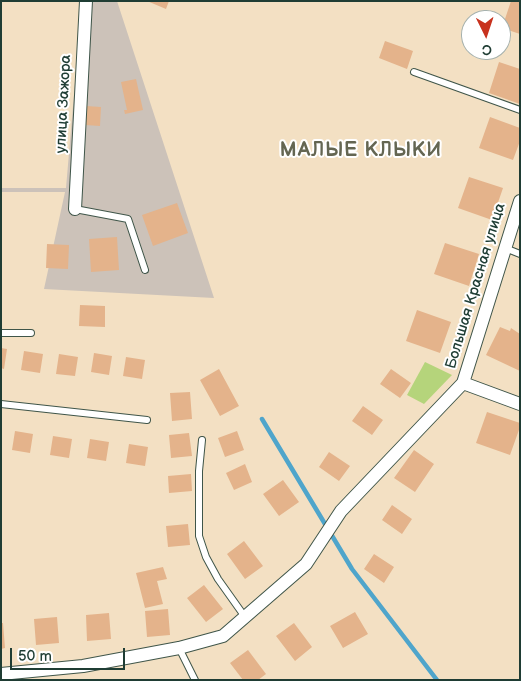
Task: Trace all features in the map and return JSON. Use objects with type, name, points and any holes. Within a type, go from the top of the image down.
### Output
[{"type":"street","name":"улица Зажора","points":[[75,209],[86,1]]},
{"type":"street","name":"Большая Красная улица","points":[[245,617],[306,564],[341,511],[463,383],[520,201]]},
{"type":"street","points":[[463,383],[520,404]]},
{"type":"street","points":[[1,674],[83,666],[180,648],[223,636],[245,617]]},
{"type":"lane","points":[[414,72],[520,110]]},
{"type":"lane","points":[[75,209],[128,219],[145,270]]},
{"type":"lane","points":[[505,248],[520,254]]},
{"type":"lane","points":[[1,333],[31,333]]},
{"type":"lane","points":[[1,404],[147,420]]},
{"type":"lane","points":[[202,440],[199,536],[206,558],[218,579],[245,617]]},
{"type":"lane","points":[[180,648],[195,680]]},
{"type":"shaded area","points":[[82,1],[117,1],[214,298],[44,289],[65,192],[1,192],[1,188],[66,188]]},
{"type":"green space","points":[[425,362],[452,375],[424,404],[407,395]]},
{"type":"building","points":[[147,1],[169,1],[166,9]]},
{"type":"building","points":[[511,1],[520,1],[520,34],[511,31],[511,10],[508,10]]},
{"type":"building","points":[[385,41],[413,51],[407,69],[379,58]]},
{"type":"building","points":[[499,62],[520,69],[520,104],[489,93]]},
{"type":"building","points":[[136,79],[143,110],[125,114],[124,110],[127,110],[121,82]]},
{"type":"building","points":[[86,106],[101,107],[100,126],[85,125]]},
{"type":"building","points":[[490,117],[520,128],[520,141],[513,160],[479,148]]},
{"type":"building","points":[[469,177],[503,188],[492,220],[458,208]]},
{"type":"building","points":[[177,203],[188,233],[153,246],[142,215]]},
{"type":"building","points":[[117,237],[119,270],[91,272],[89,239]]},
{"type":"building","points":[[445,243],[479,254],[469,286],[434,274]]},
{"type":"building","points":[[47,244],[69,245],[68,269],[46,268]]},
{"type":"building","points":[[80,305],[105,306],[105,327],[79,326]]},
{"type":"building","points":[[417,310],[451,322],[440,353],[406,341]]},
{"type":"building","points":[[500,327],[510,331],[511,328],[520,334],[520,371],[486,355]]},
{"type":"building","points":[[1,348],[7,349],[4,369],[1,368]]},
{"type":"building","points":[[24,351],[43,354],[40,373],[21,370]]},
{"type":"building","points":[[94,353],[112,356],[109,375],[91,372]]},
{"type":"building","points":[[59,354],[78,357],[75,376],[56,374]]},
{"type":"building","points":[[126,357],[145,360],[142,379],[123,376]]},
{"type":"building","points":[[219,369],[239,406],[220,416],[200,380]]},
{"type":"building","points":[[391,369],[411,383],[400,398],[380,384]]},
{"type":"building","points":[[190,392],[192,419],[172,421],[170,393]]},
{"type":"building","points":[[363,406],[383,420],[372,435],[352,421]]},
{"type":"building","points":[[487,412],[520,423],[510,455],[476,443]]},
{"type":"building","points":[[15,431],[33,434],[30,453],[12,450]]},
{"type":"building","points":[[237,431],[244,450],[225,457],[218,438]]},
{"type":"building","points":[[189,433],[192,456],[171,458],[169,435]]},
{"type":"building","points":[[53,436],[72,439],[69,458],[50,455]]},
{"type":"building","points":[[90,439],[109,442],[106,461],[87,458]]},
{"type":"building","points":[[129,444],[148,447],[145,466],[126,463]]},
{"type":"building","points":[[414,450],[434,464],[415,492],[394,478]]},
{"type":"building","points":[[329,452],[350,466],[339,481],[319,467]]},
{"type":"building","points":[[245,464],[252,482],[234,490],[226,473]]},
{"type":"building","points":[[191,474],[192,491],[169,493],[168,476]]},
{"type":"building","points":[[283,480],[299,502],[279,516],[263,494]]},
{"type":"building","points":[[392,505],[412,519],[402,534],[382,520]]},
{"type":"building","points":[[188,524],[190,545],[168,547],[166,526]]},
{"type":"building","points":[[244,541],[263,566],[245,579],[227,554]]},
{"type":"building","points":[[374,554],[394,567],[384,583],[364,569]]},
{"type":"building","points":[[163,567],[167,579],[157,581],[163,604],[145,608],[136,573]]},
{"type":"building","points":[[204,585],[223,609],[206,622],[187,598]]},
{"type":"building","points":[[168,609],[170,635],[147,637],[145,611]]},
{"type":"building","points":[[355,612],[368,634],[343,648],[330,626]]},
{"type":"building","points":[[109,613],[111,639],[87,641],[86,615]]},
{"type":"building","points":[[57,617],[59,643],[36,645],[34,619]]},
{"type":"building","points":[[1,623],[3,623],[5,648],[1,649]]},
{"type":"building","points":[[294,623],[312,647],[295,661],[276,636]]},
{"type":"building","points":[[248,650],[266,674],[258,680],[243,680],[230,663]]},
{"type":"waterway","points":[[262,419],[352,569],[437,680]]},
{"type":"district","name":"МАЛЫЕ КЛЫКИ","points":[[361,151]]}]
